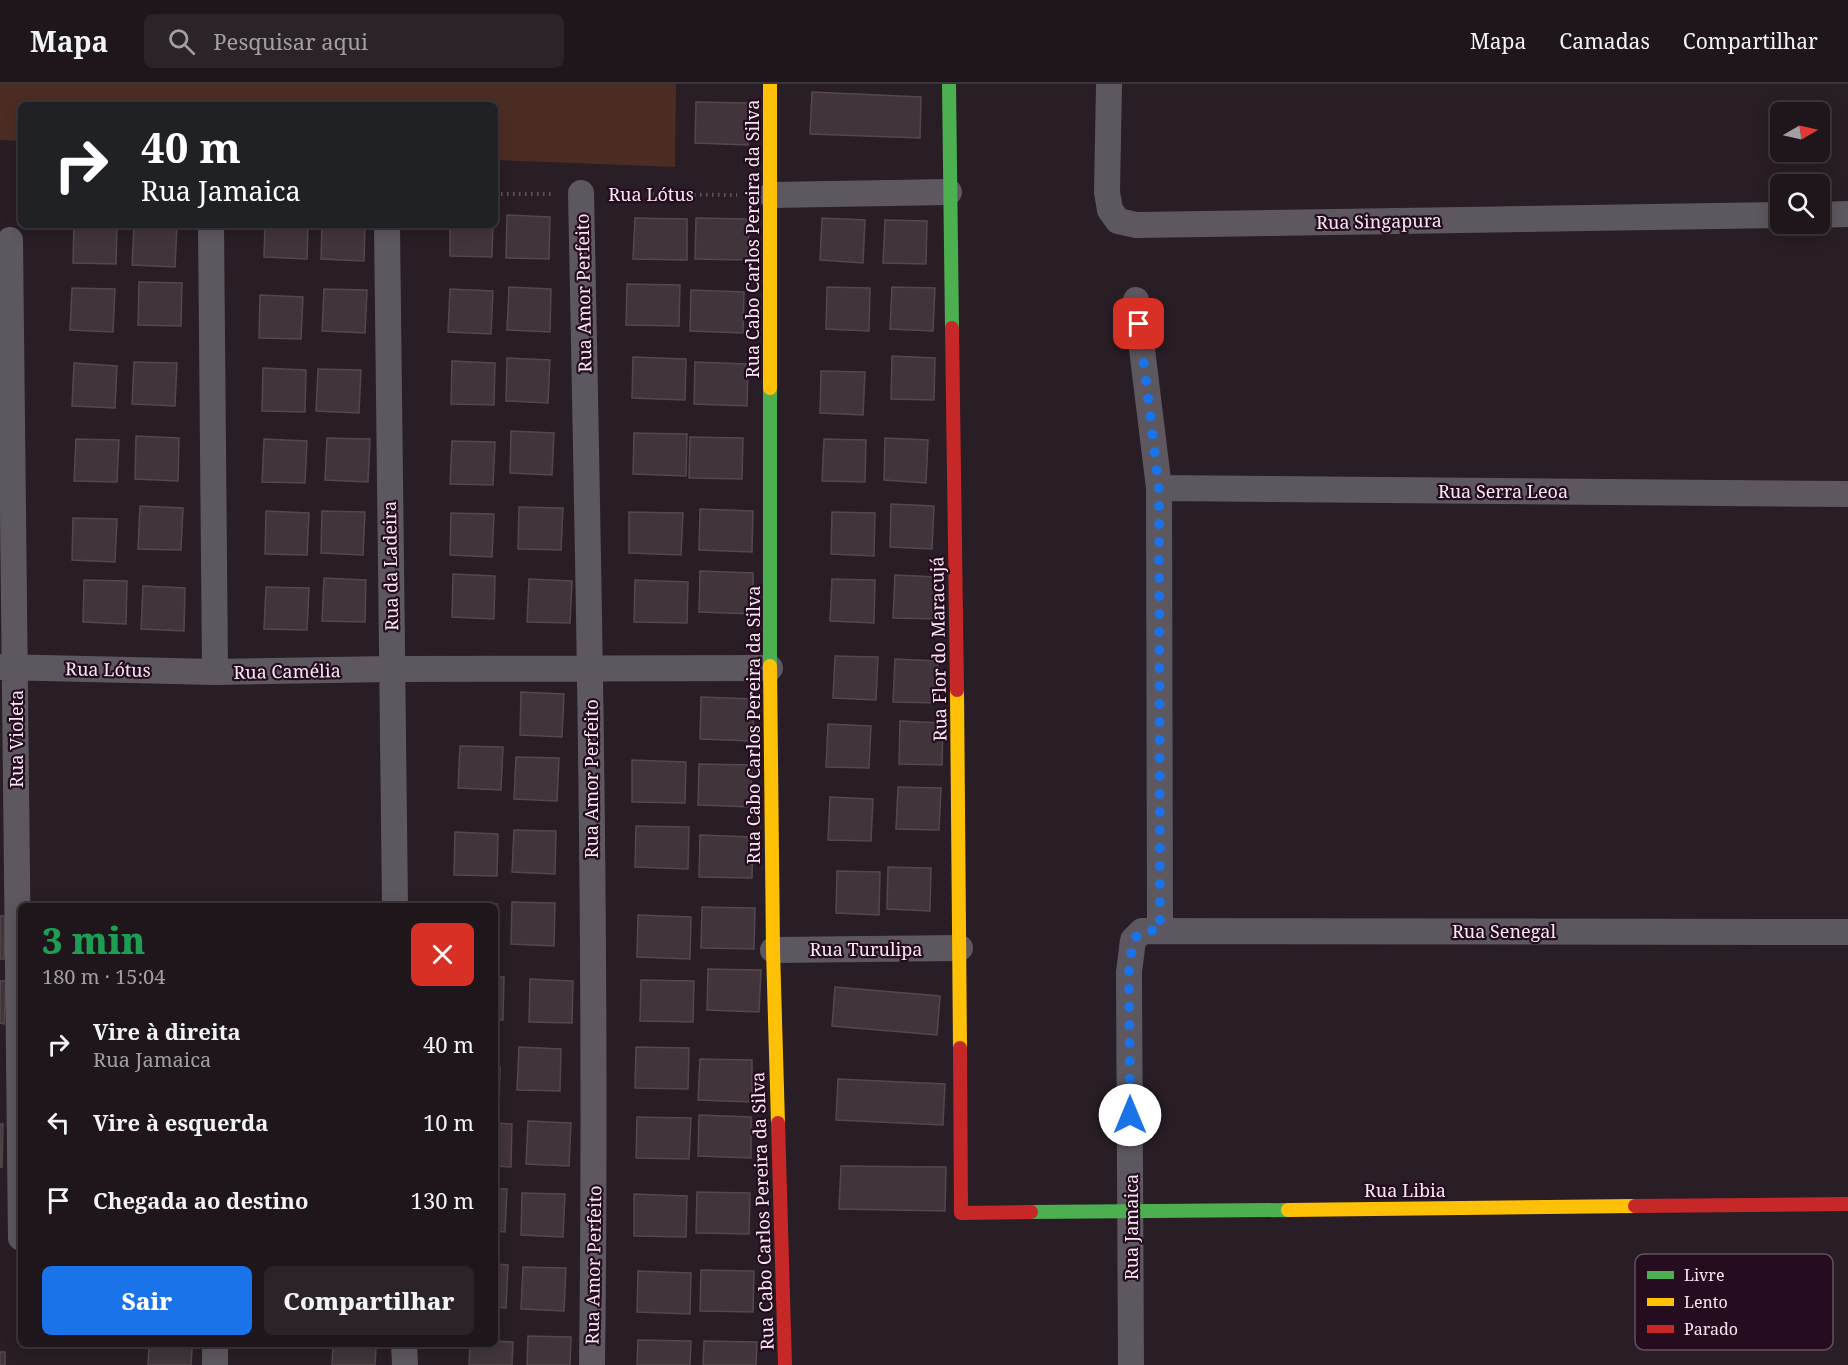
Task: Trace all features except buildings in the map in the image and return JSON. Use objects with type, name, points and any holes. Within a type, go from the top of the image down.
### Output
[{"type":"street","name":"Rua Cabo Carlos Pereira da Silva","points":[[770,84],[770,668],[773,950],[785,1365]]},
{"type":"street","name":"Rua Flor do Maracujá","points":[[949,84],[962,1213]]},
{"type":"street","name":"Rua Singapura","points":[[1109,84],[1107,192],[1110,210],[1118,221],[1136,225],[1770,215]]},
{"type":"street","points":[[771,195],[949,192]]},
{"type":"street","name":"Rua Amor Perfeito","points":[[582,194],[595,1165],[592,1365]]},
{"type":"street","points":[[1830,214],[1848,214]]},
{"type":"street","name":"Rua Camélia","points":[[211,228],[216,672],[770,668]]},
{"type":"street","name":"Rua da Ladeira","points":[[387,228],[395,903]]},
{"type":"street","name":"Rua Violeta","points":[[10,240],[8,667],[18,999]]},
{"type":"street","points":[[1136,300],[1159,488],[1160,930]]},
{"type":"street","name":"Rua Serra Leoa","points":[[1159,488],[1848,494]]},
{"type":"street","name":"Rua Lótus","points":[[8,667],[216,672]]},
{"type":"street","name":"Rua Senegal","points":[[1160,930],[1848,932]]},
{"type":"street","name":"Rua Jamaica","points":[[1131,1365],[1129,972],[1133,940],[1142,931],[1160,930]]},
{"type":"street","name":"Rua Turulipa","points":[[773,950],[960,948]]},
{"type":"street","name":"Rua Libia","points":[[962,1213],[1848,1204]]},
{"type":"street","points":[[215,1347],[215,1365]]},
{"type":"street","points":[[404,1347],[405,1365]]},
{"type":"path","name":"Rua Lótus","points":[[498,194],[771,195]]},
{"type":"shaded area","points":[[0,84],[676,84],[675,167],[498,160],[498,102],[18,102],[18,141],[0,140]]},
{"type":"traffic: fast","points":[[949,84],[952,328]]},
{"type":"traffic: fast","points":[[770,388],[770,666]]},
{"type":"traffic: fast","points":[[1031,1212],[1288,1210]]},
{"type":"traffic: slow","points":[[770,84],[770,388]]},
{"type":"traffic: slow","points":[[770,666],[773,950],[778,1123]]},
{"type":"traffic: slow","points":[[957,690],[960,1048]]},
{"type":"traffic: slow","points":[[1288,1210],[1635,1206]]},
{"type":"traffic: jam","points":[[952,328],[957,690]]},
{"type":"traffic: jam","points":[[960,1048],[961,1213],[1031,1212]]},
{"type":"traffic: jam","points":[[778,1123],[785,1365]]},
{"type":"traffic: jam","points":[[1635,1206],[1848,1204]]},
{"type":"route","points":[[1130,1115],[1129,972],[1133,940],[1142,931],[1160,930],[1159,488],[1139,324]]}]
